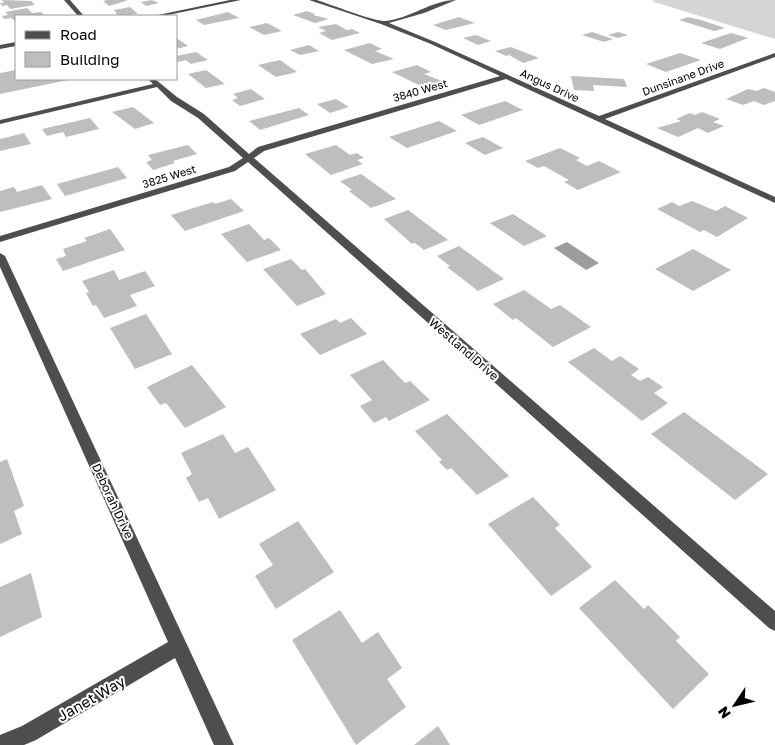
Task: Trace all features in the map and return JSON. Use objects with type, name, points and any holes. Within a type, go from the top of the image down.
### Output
[{"type":"street","points":[[67,0],[80,15]]},
{"type":"street","points":[[161,15],[238,0]]},
{"type":"street","name":"Angus Drive","points":[[312,0],[383,23],[775,200]]},
{"type":"street","points":[[383,23],[422,12],[453,0]]},
{"type":"street","points":[[0,47],[15,44]]},
{"type":"street","name":"Dunsinane Drive","points":[[598,119],[775,56]]},
{"type":"street","name":"3840 West","points":[[340,125],[506,77]]},
{"type":"street","points":[[0,122],[155,82]]},
{"type":"street","name":"Westland Drive","points":[[155,82],[174,99],[201,116],[775,622]]},
{"type":"street","name":"3825 West","points":[[0,239],[232,169],[261,149],[340,125]]},
{"type":"street","name":"Deborah Drive","points":[[0,256],[224,745]]},
{"type":"street","name":"Janet Way","points":[[0,745],[29,732],[113,686],[180,646]]},
{"type":"shaded area","points":[[775,0],[775,39],[651,1]]},
{"type":"shaded area","points":[[567,242],[599,263],[586,270],[554,248]]},
{"type":"building","points":[[2,0],[31,1],[35,5],[10,9],[7,5],[2,6],[0,3],[4,3]]},
{"type":"building","points":[[152,0],[159,3],[146,6],[141,2]]},
{"type":"building","points":[[103,1],[126,1],[109,6]]},
{"type":"building","points":[[130,7],[138,14],[117,15],[114,10]]},
{"type":"building","points":[[27,8],[32,13],[41,12],[44,15],[15,15],[15,21],[11,18],[4,19],[2,16],[8,15],[5,12]]},
{"type":"building","points":[[307,11],[315,14],[313,15],[329,19],[315,23],[293,15]]},
{"type":"building","points":[[228,12],[239,18],[204,25],[196,20]]},
{"type":"building","points":[[459,17],[475,23],[446,30],[433,25]]},
{"type":"building","points":[[688,17],[725,28],[714,31],[679,20]]},
{"type":"building","points":[[267,23],[282,31],[264,35],[249,27]]},
{"type":"building","points":[[336,24],[347,30],[352,29],[360,33],[332,40],[319,33],[326,31],[318,27]]},
{"type":"building","points":[[592,32],[613,39],[604,42],[582,35]]},
{"type":"building","points":[[618,32],[628,35],[618,38],[608,35]]},
{"type":"building","points":[[731,33],[748,38],[720,49],[701,43]]},
{"type":"building","points":[[476,35],[491,41],[478,45],[463,38]]},
{"type":"building","points":[[178,39],[188,46],[178,48]]},
{"type":"building","points":[[370,43],[382,49],[375,51],[394,59],[372,64],[344,50]]},
{"type":"building","points":[[309,45],[319,51],[300,55],[290,50]]},
{"type":"building","points":[[511,47],[539,58],[523,63],[509,55],[506,56],[495,51]]},
{"type":"building","points":[[196,52],[208,60],[191,64],[186,60],[178,62],[178,56]]},
{"type":"building","points":[[680,53],[701,60],[666,72],[646,64]]},
{"type":"building","points":[[280,60],[297,72],[276,77],[258,65]]},
{"type":"building","points":[[417,65],[431,72],[424,74],[442,81],[423,87],[392,72]]},
{"type":"building","points":[[15,70],[15,80],[68,80],[0,94],[0,73]]},
{"type":"building","points":[[206,70],[225,84],[206,88],[188,74]]},
{"type":"building","points":[[571,76],[624,79],[627,87],[593,85],[594,91],[574,90]]},
{"type":"building","points":[[764,88],[775,92],[775,101],[764,105],[754,101],[743,105],[726,99],[748,89],[757,91]]},
{"type":"building","points":[[251,89],[265,99],[240,106],[232,100],[238,98],[233,94]]},
{"type":"building","points":[[336,99],[349,107],[330,113],[317,104]]},
{"type":"building","points":[[505,101],[523,110],[479,125],[461,115]]},
{"type":"building","points":[[133,107],[154,123],[135,129],[112,112]]},
{"type":"building","points":[[299,108],[309,115],[260,130],[249,121]]},
{"type":"building","points":[[702,112],[720,119],[713,122],[724,126],[708,133],[698,128],[678,137],[657,128],[681,121],[676,119],[690,113],[695,115]]},
{"type":"building","points":[[90,118],[99,129],[66,137],[63,132],[47,136],[42,129]]},
{"type":"building","points":[[439,121],[457,131],[407,148],[389,137]]},
{"type":"building","points":[[24,133],[31,144],[0,151],[0,139]]},
{"type":"building","points":[[483,137],[503,148],[485,155],[465,143]]},
{"type":"building","points":[[188,145],[197,154],[173,161],[175,163],[153,170],[146,162],[152,160],[148,155]]},
{"type":"building","points":[[336,145],[350,155],[357,153],[364,158],[357,160],[363,164],[331,175],[305,154]]},
{"type":"building","points":[[560,148],[580,158],[576,160],[587,166],[599,161],[621,172],[578,190],[564,182],[569,180],[544,166],[538,168],[525,161]]},
{"type":"building","points":[[118,167],[127,178],[65,196],[57,184]]},
{"type":"building","points":[[361,174],[396,199],[371,208],[349,191],[352,190],[340,181]]},
{"type":"building","points":[[42,185],[52,199],[0,212],[0,191],[14,187],[17,192]]},
{"type":"building","points":[[231,199],[244,211],[185,231],[171,215],[213,202],[215,204]]},
{"type":"building","points":[[692,201],[716,211],[725,206],[748,218],[717,237],[704,230],[700,232],[657,209],[672,202],[679,206]]},
{"type":"building","points":[[408,210],[448,240],[424,250],[415,243],[412,244],[384,219]]},
{"type":"building","points":[[513,214],[547,236],[524,246],[490,223]]},
{"type":"building","points":[[249,224],[264,240],[269,238],[281,250],[247,262],[221,234]]},
{"type":"building","points":[[110,229],[125,250],[63,271],[56,259],[66,256],[63,249],[87,241],[84,238]]},
{"type":"building","points":[[459,246],[504,279],[478,291],[447,267],[450,266],[437,256]]},
{"type":"building","points":[[693,249],[731,270],[693,291],[655,269]]},
{"type":"building","points":[[291,259],[302,270],[305,269],[326,294],[297,306],[263,269]]},
{"type":"building","points":[[114,270],[119,280],[145,271],[155,286],[130,295],[137,306],[104,318],[96,305],[93,306],[86,293],[89,292],[82,281]]},
{"type":"building","points":[[524,290],[551,309],[560,305],[591,327],[553,347],[516,318],[513,320],[493,304]]},
{"type":"building","points":[[146,314],[172,354],[135,369],[110,328]]},
{"type":"building","points":[[351,318],[367,334],[320,355],[300,334],[336,319],[340,323]]},
{"type":"building","points":[[594,348],[612,361],[620,356],[639,369],[631,375],[640,381],[648,377],[663,387],[654,393],[668,403],[642,421],[568,362]]},
{"type":"building","points":[[383,360],[405,383],[410,381],[430,400],[389,421],[386,417],[374,423],[360,406],[372,400],[350,375]]},
{"type":"building","points":[[192,365],[226,407],[185,428],[166,403],[160,405],[147,387]]},
{"type":"building","points":[[684,412],[768,474],[735,500],[651,434]]},
{"type":"building","points":[[447,414],[509,476],[477,495],[451,468],[447,470],[439,462],[442,460],[415,431]]},
{"type":"building","points":[[223,434],[235,453],[248,447],[276,490],[219,519],[208,498],[199,502],[186,478],[192,474],[181,453]]},
{"type":"building","points":[[7,459],[24,506],[14,511],[22,534],[0,544],[0,462]]},
{"type":"building","points":[[533,497],[560,525],[555,528],[592,567],[551,596],[488,524]]},
{"type":"building","points":[[298,521],[334,572],[276,609],[255,576],[273,565],[259,544]]},
{"type":"building","points":[[31,573],[42,617],[0,637],[0,587]]},
{"type":"building","points":[[615,580],[644,609],[648,605],[680,637],[676,641],[709,674],[673,709],[579,608]]},
{"type":"building","points":[[340,610],[362,643],[378,632],[402,668],[387,679],[406,707],[356,745],[292,640]]},
{"type":"building","points":[[438,726],[450,745],[414,745]]}]
